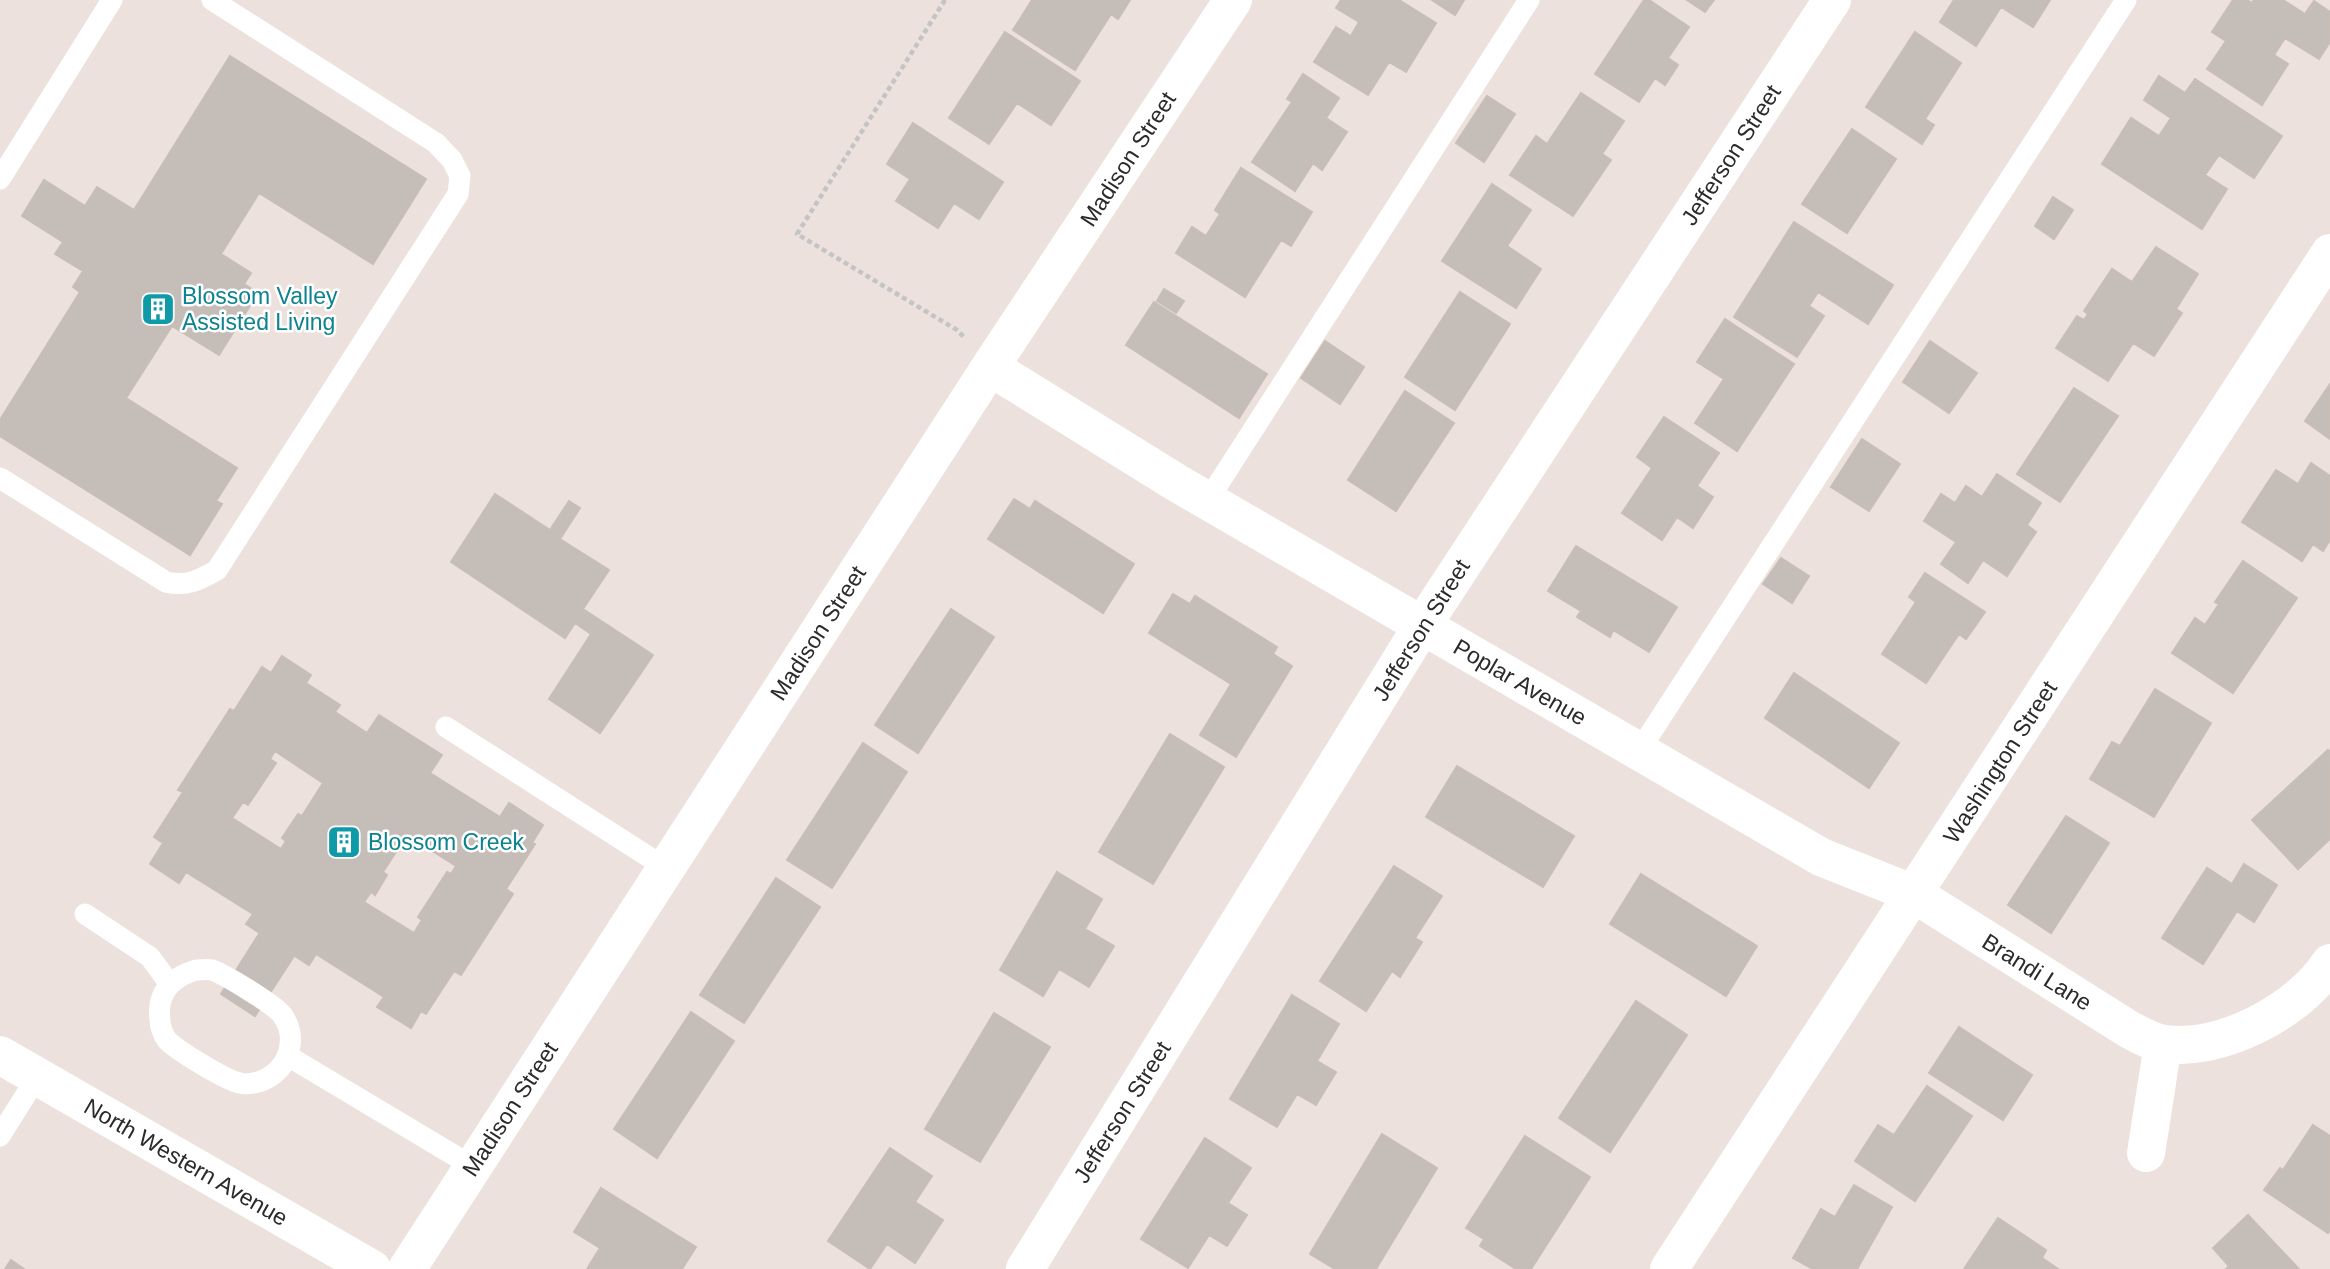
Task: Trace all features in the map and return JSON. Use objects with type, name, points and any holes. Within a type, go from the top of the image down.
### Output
[{"type":"street","name":"Madison Street","points":[[407,1269],[990,367],[1233,0]]},
{"type":"street","name":"Jefferson Street","points":[[1025,1269],[1422,626],[1832,0]]},
{"type":"street","name":"Washington Street","points":[[1669,1269],[2330,253]]},
{"type":"street","name":"Poplar Avenue","points":[[990,367],[1208,500],[1821,857],[1914,894]]},
{"type":"street","name":"Brandi Lane","points":[[1914,894],[2130,1030],[2163,1044],[2212,1041],[2254,1025],[2295,1002],[2314,985],[2330,963]]},
{"type":"street","points":[[2146,1153],[2163,1044]]},
{"type":"street","name":"North Western Avenue","points":[[0,1055],[372,1269]]},
{"type":"lane","points":[[0,179],[112,0]]},
{"type":"lane","points":[[0,478],[166,582],[180,586],[197,582],[216,570],[458,194],[460,176],[452,160],[436,143],[212,0]]},
{"type":"lane","points":[[1208,500],[1529,0]]},
{"type":"lane","points":[[1639,751],[2126,0]]},
{"type":"lane","points":[[446,727],[666,867]]},
{"type":"lane","points":[[85,915],[150,957],[170,983]]},
{"type":"lane","points":[[211,970],[282,1013],[289,1027],[291,1042],[288,1056],[280,1070],[267,1079],[238,1083],[201,1064],[167,1040],[160,1026],[160,1004],[170,983],[182,974],[211,970]]},
{"type":"lane","points":[[288,1056],[472,1166]]},
{"type":"lane","points":[[0,1136],[37,1077]]},
{"type":"path","points":[[945,0],[797,234],[957,330],[990,367]]},
{"type":"building","points":[[1032,0],[1130,0],[1118,19],[1111,14],[1075,70],[1013,30]]},
{"type":"building","points":[[1341,0],[1399,0],[1436,23],[1406,72],[1389,62],[1368,95],[1314,62],[1336,27],[1351,36],[1359,22],[1336,8]]},
{"type":"building","points":[[1432,0],[1464,0],[1455,15]]},
{"type":"building","points":[[1644,0],[1649,0],[1689,27],[1668,58],[1678,65],[1665,85],[1655,78],[1639,102],[1595,74]]},
{"type":"building","points":[[1687,0],[1714,0],[1705,12]]},
{"type":"building","points":[[1954,0],[2050,0],[2033,27],[2001,7],[1976,46],[1940,22]]},
{"type":"building","points":[[2233,0],[2247,0],[2252,3],[2254,0],[2283,0],[2305,14],[2314,1],[2330,12],[2330,42],[2319,59],[2285,38],[2274,55],[2288,64],[2262,105],[2207,69],[2226,41],[2212,32]]},
{"type":"building","points":[[1005,32],[1080,81],[1051,125],[1017,103],[989,144],[949,118]]},
{"type":"building","points":[[1915,32],[1961,63],[1925,119],[1934,125],[1922,144],[1866,107]]},
{"type":"building","name":"Blossom Valley Assisted Living","points":[[230,56],[426,179],[373,264],[259,193],[221,254],[251,273],[244,284],[258,293],[219,355],[172,326],[126,398],[237,468],[216,501],[222,504],[190,555],[0,436],[0,420],[80,292],[73,287],[83,271],[55,254],[63,242],[22,216],[44,180],[85,206],[97,187],[134,210]]},
{"type":"building","points":[[1303,74],[1339,98],[1326,118],[1347,132],[1322,170],[1313,163],[1295,191],[1252,162],[1292,102],[1287,99]]},
{"type":"building","points":[[2159,76],[2185,93],[2195,79],[2282,136],[2254,178],[2219,155],[2205,175],[2227,189],[2202,229],[2102,164],[2131,118],[2159,136],[2171,118],[2144,100]]},
{"type":"building","points":[[1581,93],[1624,121],[1602,154],[1611,160],[1573,216],[1510,175],[1536,136],[1547,144]]},
{"type":"building","points":[[1487,96],[1515,114],[1484,162],[1456,143]]},
{"type":"building","points":[[913,123],[1003,182],[979,219],[954,203],[938,228],[896,201],[910,179],[887,164]]},
{"type":"building","points":[[1852,129],[1896,159],[1847,233],[1802,204]]},
{"type":"building","points":[[1241,168],[1312,212],[1291,246],[1281,240],[1245,297],[1176,253],[1192,227],[1206,236],[1220,214],[1215,210]]},
{"type":"building","points":[[1492,184],[1531,210],[1507,246],[1541,269],[1516,308],[1442,261]]},
{"type":"building","points":[[2053,197],[2073,210],[2054,239],[2035,226]]},
{"type":"building","points":[[1794,222],[1893,285],[1868,324],[1818,292],[1809,306],[1824,316],[1797,357],[1734,317]]},
{"type":"building","points":[[2156,247],[2198,274],[2176,309],[2182,313],[2154,356],[2133,343],[2108,381],[2056,348],[2077,316],[2084,320],[2088,314],[2084,311],[2112,269],[2132,282]]},
{"type":"building","points":[[1164,289],[1184,301],[1176,313],[1157,301]]},
{"type":"building","points":[[1460,292],[1510,324],[1455,410],[1405,377]]},
{"type":"building","points":[[1154,302],[1267,374],[1239,418],[1126,345]]},
{"type":"building","points":[[1725,319],[1794,364],[1737,451],[1695,423],[1724,379],[1697,362]]},
{"type":"building","points":[[1325,341],[1364,367],[1340,404],[1301,378]]},
{"type":"building","points":[[1930,341],[1977,373],[1949,413],[1903,382]]},
{"type":"building","points":[[2330,384],[2330,439],[2305,421]]},
{"type":"building","points":[[2074,388],[2118,416],[2060,502],[2017,474]]},
{"type":"building","points":[[1405,391],[1454,423],[1396,511],[1348,480]]},
{"type":"building","points":[[1664,417],[1719,453],[1697,486],[1713,497],[1693,528],[1677,517],[1662,540],[1622,513],[1652,468],[1637,457]]},
{"type":"building","points":[[1862,439],[1900,464],[1869,511],[1831,487]]},
{"type":"building","points":[[2311,463],[2330,476],[2330,540],[2323,551],[2313,544],[2302,561],[2242,522],[2276,470],[2298,484]]},
{"type":"building","points":[[1997,474],[2041,503],[2027,525],[2036,532],[2007,576],[1983,560],[1968,583],[1941,564],[1956,542],[1924,521],[1941,494],[1955,503],[1966,486],[1982,497]]},
{"type":"building","points":[[495,494],[550,530],[569,501],[580,508],[560,539],[609,570],[583,609],[653,655],[600,733],[549,699],[591,634],[575,623],[565,638],[451,562]]},
{"type":"building","points":[[1014,499],[1030,509],[1035,501],[1134,564],[1103,613],[988,539]]},
{"type":"building","points":[[1576,546],[1677,607],[1649,652],[1613,630],[1610,637],[1577,617],[1581,611],[1548,591]]},
{"type":"building","points":[[1781,558],[1809,576],[1792,603],[1763,584]]},
{"type":"building","points":[[2243,561],[2297,598],[2233,693],[2172,653],[2195,618],[2205,625],[2219,604],[2215,602]]},
{"type":"building","points":[[1925,573],[1985,612],[1966,639],[1959,634],[1926,683],[1882,654],[1916,602],[1909,597]]},
{"type":"building","points":[[1173,594],[1190,604],[1195,596],[1277,647],[1273,654],[1292,666],[1236,757],[1200,735],[1231,684],[1149,633]]},
{"type":"building","points":[[951,609],[994,637],[918,753],[875,725]]},
{"type":"building","name":"Blossom Creek","points":[[282,656],[311,675],[306,683],[340,705],[335,712],[367,733],[379,715],[442,755],[430,773],[500,817],[509,803],[543,825],[532,843],[535,844],[506,889],[513,894],[461,975],[454,971],[426,1014],[421,1011],[411,1028],[377,1007],[384,997],[316,954],[309,965],[246,924],[253,914],[186,872],[179,883],[150,864],[163,843],[154,837],[183,792],[178,790],[230,709],[234,711],[262,667],[271,673]],"holes":[[[275,751],[323,783],[302,816],[298,814],[282,838],[286,841],[281,849],[232,818],[243,802],[248,805],[276,763],[270,759]],[[407,835],[456,866],[451,874],[447,872],[418,917],[422,920],[414,933],[364,902],[371,892],[375,895],[387,875],[383,872]]]},
{"type":"building","points":[[1794,673],[1899,743],[1869,788],[1765,718]]},
{"type":"building","points":[[2155,689],[2211,723],[2154,817],[2090,779],[2112,742],[2120,746]]},
{"type":"building","points":[[1170,734],[1224,767],[1153,884],[1099,852]]},
{"type":"building","points":[[863,743],[907,772],[832,888],[787,860]]},
{"type":"building","points":[[2328,750],[2330,839],[2298,869],[2252,820]]},
{"type":"building","points":[[1457,766],[1574,836],[1543,887],[1426,817]]},
{"type":"building","points":[[2066,816],[2109,843],[2051,933],[2008,905]]},
{"type":"building","points":[[2244,864],[2277,885],[2254,922],[2237,911],[2203,964],[2162,938],[2207,868],[2232,884]]},
{"type":"building","points":[[1394,866],[1442,896],[1415,938],[1422,942],[1400,977],[1392,971],[1366,1011],[1320,981]]},
{"type":"building","points":[[1057,872],[1102,899],[1085,929],[1114,946],[1089,987],[1059,969],[1043,996],[1000,970]]},
{"type":"building","points":[[1641,874],[1757,946],[1726,996],[1610,924]]},
{"type":"building","points":[[776,878],[820,907],[744,1023],[700,995]]},
{"type":"building","points":[[259,934],[294,956],[255,1016],[221,994]]},
{"type":"building","points":[[1292,995],[1339,1024],[1317,1061],[1336,1072],[1316,1105],[1297,1094],[1277,1127],[1230,1099]]},
{"type":"building","points":[[1636,1001],[1687,1035],[1610,1152],[1559,1118]]},
{"type":"building","points":[[691,1012],[734,1041],[657,1158],[614,1129]]},
{"type":"building","points":[[994,1013],[1050,1047],[980,1162],[925,1129]]},
{"type":"building","points":[[1959,1027],[2032,1075],[2003,1120],[1929,1073]]},
{"type":"building","points":[[1927,1086],[1972,1116],[1915,1201],[1855,1161],[1878,1125],[1894,1135]]},
{"type":"building","points":[[2313,1125],[2330,1136],[2328,1233],[2264,1190],[2280,1168],[2283,1170]]},
{"type":"building","points":[[1382,1134],[1437,1168],[1376,1269],[1335,1269],[1310,1254]]},
{"type":"building","points":[[1525,1136],[1590,1177],[1531,1269],[1516,1269],[1480,1246],[1484,1239],[1466,1228]]},
{"type":"building","points":[[1205,1138],[1251,1168],[1228,1203],[1247,1215],[1227,1246],[1209,1235],[1188,1268],[1141,1239]]},
{"type":"building","points":[[890,1148],[932,1176],[915,1202],[943,1220],[915,1263],[887,1244],[870,1269],[828,1241]]},
{"type":"building","points":[[1854,1185],[1892,1207],[1857,1269],[1813,1269],[1793,1258],[1821,1209],[1835,1217]]},
{"type":"building","points":[[601,1188],[696,1247],[682,1269],[587,1269],[600,1248],[574,1232]]},
{"type":"building","points":[[2248,1215],[2299,1269],[2226,1269],[2229,1266],[2213,1248]]},
{"type":"building","points":[[1998,1218],[2046,1250],[2042,1258],[2058,1269],[1964,1269]]},
{"type":"building","points":[[11,1260],[24,1269],[5,1269]]},
{"type":"place","name":"Blossom Valley Assisted Living","points":[[158,309]]},
{"type":"place","name":"Blossom Creek","points":[[344,842]]}]
